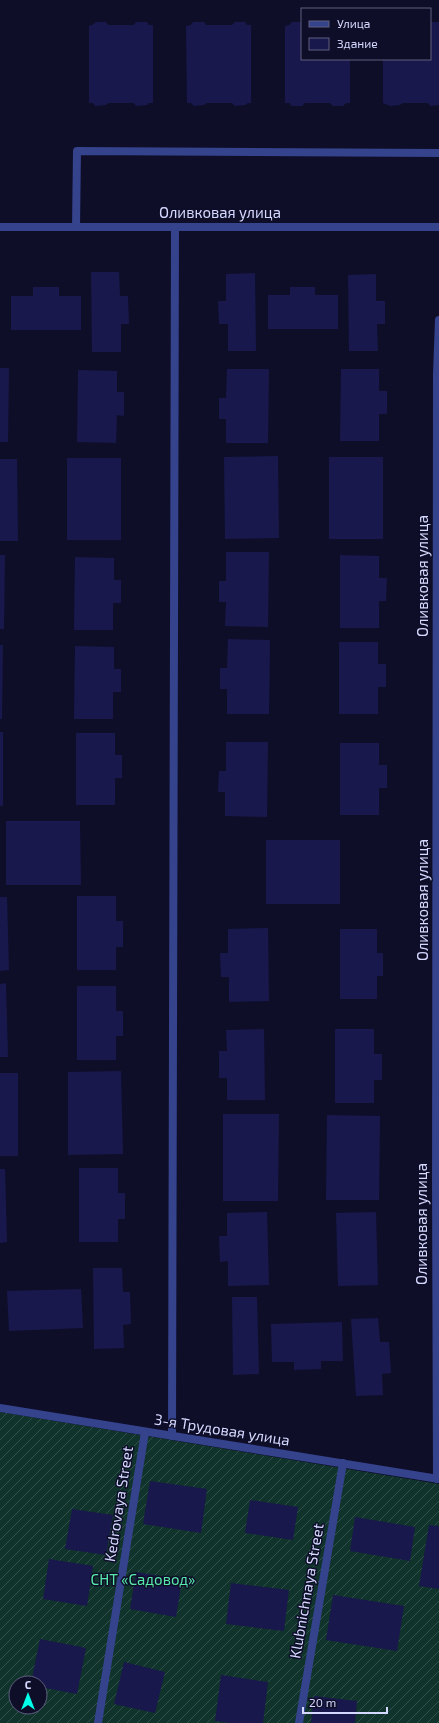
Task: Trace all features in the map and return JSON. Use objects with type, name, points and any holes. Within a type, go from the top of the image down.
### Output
[{"type":"street","points":[[76,228],[77,151],[439,153]]},
{"type":"street","name":"Оливковая улица","points":[[0,228],[439,228]]},
{"type":"street","points":[[172,1436],[175,228]]},
{"type":"street","name":"Оливковая улица","points":[[438,1479],[439,320]]},
{"type":"street","name":"3-я Трудовая улица","points":[[0,1408],[438,1479]]},
{"type":"street","name":"Kedrovaya Street","points":[[98,1723],[145,1432]]},
{"type":"street","name":"Klubnichnaya Street","points":[[299,1723],[343,1463]]},
{"type":"green space","name":"СНТ «Садовод»","points":[[0,1412],[439,1484],[439,1723],[0,1723]]},
{"type":"building","points":[[96,22],[106,22],[108,25],[134,25],[136,22],[147,22],[149,25],[153,25],[153,103],[136,106],[134,103],[108,103],[106,105],[95,106],[93,103],[89,103],[89,26]]},
{"type":"building","points":[[193,22],[204,22],[206,25],[232,25],[235,22],[245,22],[247,25],[251,25],[251,103],[235,106],[232,103],[207,103],[204,105],[194,106],[191,103],[187,103],[186,26],[191,25]]},
{"type":"building","points":[[292,22],[301,22],[301,60],[350,60],[350,103],[346,103],[343,106],[333,106],[330,103],[305,103],[302,106],[292,106],[289,103],[285,103],[285,26]]},
{"type":"building","points":[[431,22],[439,22],[439,105],[431,106],[428,103],[403,103],[400,105],[390,106],[383,103],[383,60],[431,60]]},
{"type":"building","points":[[91,272],[119,272],[120,296],[128,296],[129,324],[121,324],[121,352],[92,352]]},
{"type":"building","points":[[255,273],[256,351],[228,351],[228,324],[219,324],[218,301],[226,301],[226,274]]},
{"type":"building","points":[[376,274],[376,301],[385,301],[385,324],[377,324],[378,351],[349,351],[348,275]]},
{"type":"building","points":[[33,287],[59,287],[59,296],[81,296],[81,330],[11,330],[11,296],[33,296]]},
{"type":"building","points":[[290,287],[315,287],[315,295],[338,295],[338,329],[268,329],[268,295],[290,295]]},
{"type":"building","points":[[0,368],[9,368],[8,442],[0,442]]},
{"type":"building","points":[[227,369],[269,369],[268,443],[226,443],[226,419],[219,419],[219,398],[226,398]]},
{"type":"building","points":[[341,369],[379,369],[379,391],[387,391],[387,414],[379,414],[379,441],[340,441]]},
{"type":"building","points":[[78,370],[117,371],[117,392],[124,392],[124,416],[117,415],[116,443],[77,442]]},
{"type":"building","points":[[278,456],[279,538],[225,539],[224,457]]},
{"type":"building","points":[[329,457],[383,457],[383,539],[329,539]]},
{"type":"building","points":[[67,458],[121,458],[121,540],[67,540]]},
{"type":"building","points":[[0,459],[17,459],[18,541],[0,541]]},
{"type":"building","points":[[226,552],[269,552],[268,627],[225,626],[226,602],[219,602],[219,581],[226,581]]},
{"type":"building","points":[[0,555],[5,555],[4,629],[0,629]]},
{"type":"building","points":[[340,555],[379,556],[379,578],[387,578],[386,601],[379,601],[379,628],[340,628]]},
{"type":"building","points":[[75,557],[114,558],[114,580],[121,580],[121,603],[113,603],[113,630],[74,630]]},
{"type":"building","points":[[228,639],[270,640],[269,714],[227,714],[227,689],[220,689],[220,668],[227,668]]},
{"type":"building","points":[[339,642],[378,642],[378,664],[386,664],[386,687],[378,687],[378,714],[339,714]]},
{"type":"building","points":[[0,645],[3,645],[2,719],[0,719]]},
{"type":"building","points":[[75,646],[114,647],[114,669],[121,669],[121,692],[113,692],[113,719],[74,719]]},
{"type":"building","points":[[0,732],[3,732],[3,806],[0,806]]},
{"type":"building","points":[[76,733],[115,733],[115,755],[122,755],[122,778],[115,778],[115,805],[76,805]]},
{"type":"building","points":[[226,742],[268,742],[267,817],[225,816],[225,792],[218,792],[219,771],[226,771]]},
{"type":"building","points":[[340,743],[379,743],[379,765],[387,765],[387,788],[379,788],[379,815],[340,815]]},
{"type":"building","points":[[6,821],[80,821],[81,885],[6,885]]},
{"type":"building","points":[[266,840],[340,840],[340,904],[266,904]]},
{"type":"building","points":[[77,896],[116,896],[116,921],[123,921],[123,947],[116,947],[116,970],[77,970]]},
{"type":"building","points":[[0,897],[7,897],[9,970],[0,971]]},
{"type":"building","points":[[268,928],[269,1001],[229,1002],[229,977],[221,977],[220,953],[228,953],[228,929]]},
{"type":"building","points":[[340,929],[377,929],[377,953],[383,953],[383,976],[377,976],[377,999],[340,999]]},
{"type":"building","points":[[6,983],[8,1057],[0,1057],[0,984]]},
{"type":"building","points":[[77,986],[116,986],[116,1011],[123,1011],[123,1036],[116,1036],[116,1060],[77,1060]]},
{"type":"building","points":[[264,1029],[265,1100],[227,1100],[227,1078],[219,1078],[219,1051],[227,1051],[226,1030]]},
{"type":"building","points":[[335,1029],[374,1029],[374,1054],[382,1054],[382,1080],[374,1080],[374,1103],[335,1103]]},
{"type":"building","points":[[121,1071],[123,1154],[68,1155],[68,1072]]},
{"type":"building","points":[[0,1073],[18,1073],[18,1156],[0,1156]]},
{"type":"building","points":[[223,1114],[279,1114],[278,1201],[223,1201]]},
{"type":"building","points":[[327,1115],[380,1116],[379,1200],[326,1200]]},
{"type":"building","points":[[79,1168],[118,1168],[118,1193],[125,1193],[125,1219],[118,1219],[118,1242],[79,1242]]},
{"type":"building","points":[[0,1169],[5,1169],[7,1242],[0,1243]]},
{"type":"building","points":[[267,1212],[269,1285],[228,1286],[228,1261],[220,1262],[219,1236],[227,1236],[227,1213]]},
{"type":"building","points":[[376,1212],[378,1285],[338,1286],[336,1213]]},
{"type":"building","points":[[93,1268],[122,1268],[123,1292],[130,1292],[131,1324],[123,1325],[124,1348],[94,1349]]},
{"type":"building","points":[[81,1289],[83,1328],[9,1331],[7,1291]]},
{"type":"building","points":[[232,1297],[257,1297],[259,1374],[233,1375]]},
{"type":"building","points":[[378,1318],[380,1342],[389,1342],[391,1373],[382,1374],[383,1395],[356,1396],[351,1319]]},
{"type":"building","points":[[342,1322],[343,1361],[321,1361],[321,1369],[294,1370],[294,1362],[272,1362],[271,1324]]},
{"type":"building","points":[[150,1481],[207,1489],[201,1533],[143,1524]]},
{"type":"building","points":[[250,1500],[298,1507],[293,1540],[245,1533]]},
{"type":"building","points":[[72,1509],[113,1515],[106,1555],[65,1549]]},
{"type":"building","points":[[355,1517],[415,1527],[410,1561],[350,1551]]},
{"type":"building","points":[[429,1525],[439,1526],[439,1589],[419,1586]]},
{"type":"building","points":[[49,1559],[93,1566],[87,1606],[43,1599]]},
{"type":"building","points":[[136,1572],[182,1580],[176,1617],[130,1609]]},
{"type":"building","points":[[231,1583],[289,1590],[284,1631],[226,1624]]},
{"type":"building","points":[[333,1595],[404,1606],[397,1651],[326,1640]]},
{"type":"building","points":[[40,1639],[86,1648],[77,1694],[48,1689],[48,1675],[33,1675]]},
{"type":"building","points":[[124,1662],[165,1672],[155,1713],[114,1704]]},
{"type":"building","points":[[221,1675],[268,1682],[263,1723],[230,1723],[215,1721]]},
{"type":"building","points":[[314,1696],[357,1701],[355,1723],[311,1723]]}]
